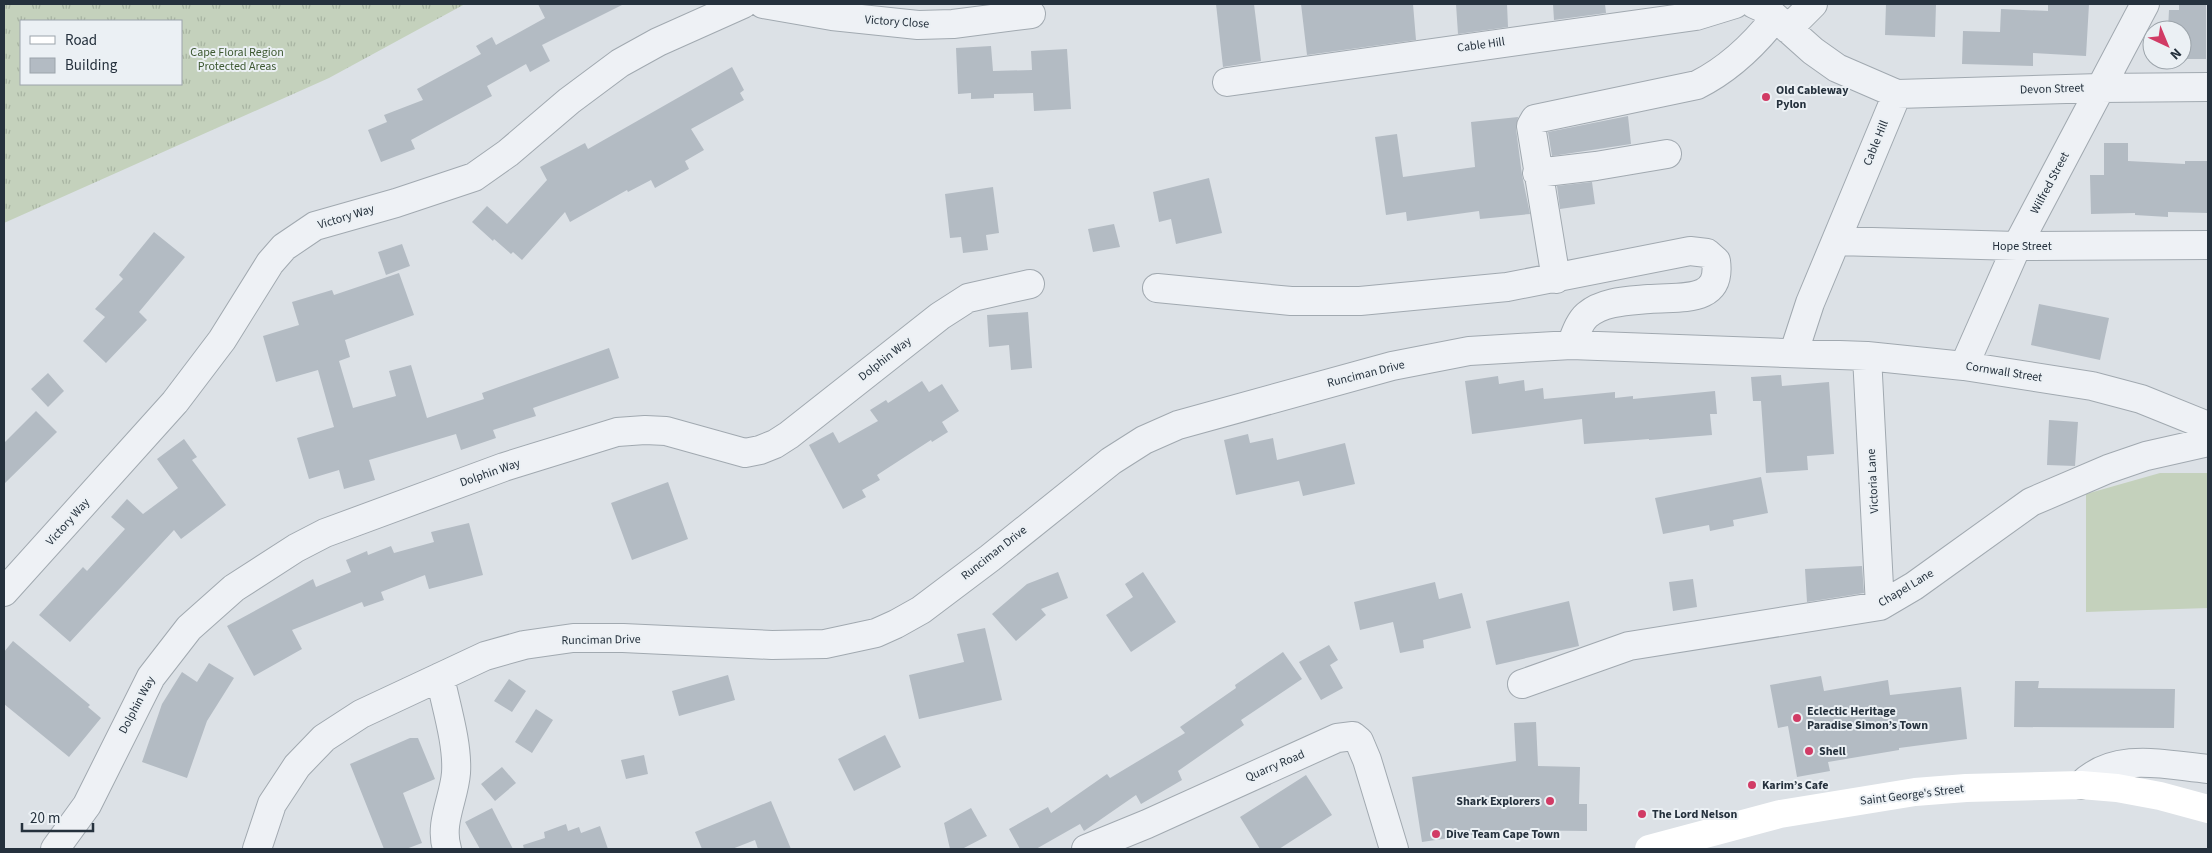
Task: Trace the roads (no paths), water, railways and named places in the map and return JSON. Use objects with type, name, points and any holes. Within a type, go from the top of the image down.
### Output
[{"type":"main road","name":"Saint George's Street","points":[[1648,849],[1780,814],[1915,792],[1966,788],[2082,786],[2117,788],[2160,796],[2208,809]]},
{"type":"street","name":"Victory Way","points":[[4,592],[175,402],[222,340],[270,263],[284,247],[315,226],[413,198],[474,177],[508,153],[569,101],[620,62],[658,42],[742,4]]},
{"type":"street","name":"Victory Close","points":[[763,4],[832,16],[918,25],[953,24],[1031,14]]},
{"type":"street","name":"Cable Hill","points":[[1227,82],[1696,16],[1735,4]]},
{"type":"street","points":[[1556,279],[1530,126],[1535,119],[1697,85],[1715,76],[1744,52],[1772,17],[1813,4]]},
{"type":"street","name":"Wilfred Street","points":[[1964,366],[2017,246],[2145,4]]},
{"type":"street","points":[[1772,17],[1837,68],[1897,94]]},
{"type":"street","name":"Devon Street","points":[[1897,94],[2208,87]]},
{"type":"street","name":"Cable Hill","points":[[1794,352],[1810,303],[1897,94]]},
{"type":"street","points":[[1537,172],[1596,166],[1667,154]]},
{"type":"street","name":"Hope Street","points":[[1836,241],[2017,246],[2208,245]]},
{"type":"street","points":[[1157,288],[1291,301],[1360,301],[1507,287],[1556,279],[1690,251],[1707,252],[1716,261],[1713,285],[1703,293],[1689,298],[1650,299],[1605,305],[1593,310],[1582,320],[1571,345]]},
{"type":"street","name":"Dolphin Way","points":[[56,849],[87,806],[150,677],[189,628],[234,588],[296,548],[325,533],[504,467],[617,432],[666,431],[745,453],[760,450],[776,444],[940,316],[968,298],[1030,284]]},
{"type":"street","name":"Runciman Drive","points":[[257,849],[272,804],[297,766],[324,738],[361,714],[485,656],[516,647],[573,638],[623,638],[772,645],[825,644],[869,635],[896,624],[921,610],[990,558],[1110,460],[1144,440],[1178,425],[1392,366],[1469,351],[1571,345],[1794,352]]},
{"type":"street","name":"Cornwall Street","points":[[1794,352],[1866,356],[1964,366],[2092,386],[2141,399],[2208,426]]},
{"type":"street","name":"Victoria Lane","points":[[1866,356],[1880,606]]},
{"type":"street","name":"Chapel Lane","points":[[1522,684],[1629,646],[1880,606],[1914,586],[2031,502],[2108,468],[2146,456],[2208,442]]},
{"type":"street","points":[[440,677],[453,744],[456,772],[443,834],[447,849]]},
{"type":"street","name":"Quarry Road","points":[[1086,849],[1147,824],[1337,738],[1353,736],[1363,748],[1394,849]]},
{"type":"street","points":[[2082,786],[2091,776],[2116,764],[2136,763],[2208,769]]},
{"type":"place","name":"Old Cableway Pylon","points":[[1766,97]]},
{"type":"place","name":"Eclectic Heritage Paradise Simon’s Town","points":[[1797,718]]},
{"type":"place","name":"Shell","points":[[1809,751]]},
{"type":"place","name":"Karim’s Cafe","points":[[1752,785]]},
{"type":"place","name":"Shark Explorers","points":[[1550,801]]},
{"type":"place","name":"The Lord Nelson","points":[[1642,814]]},
{"type":"place","name":"Dive Team Cape Town","points":[[1436,834]]},
{"type":"park label","name":"Cape Floral Region Protected Areas","points":[[237,59]]}]
